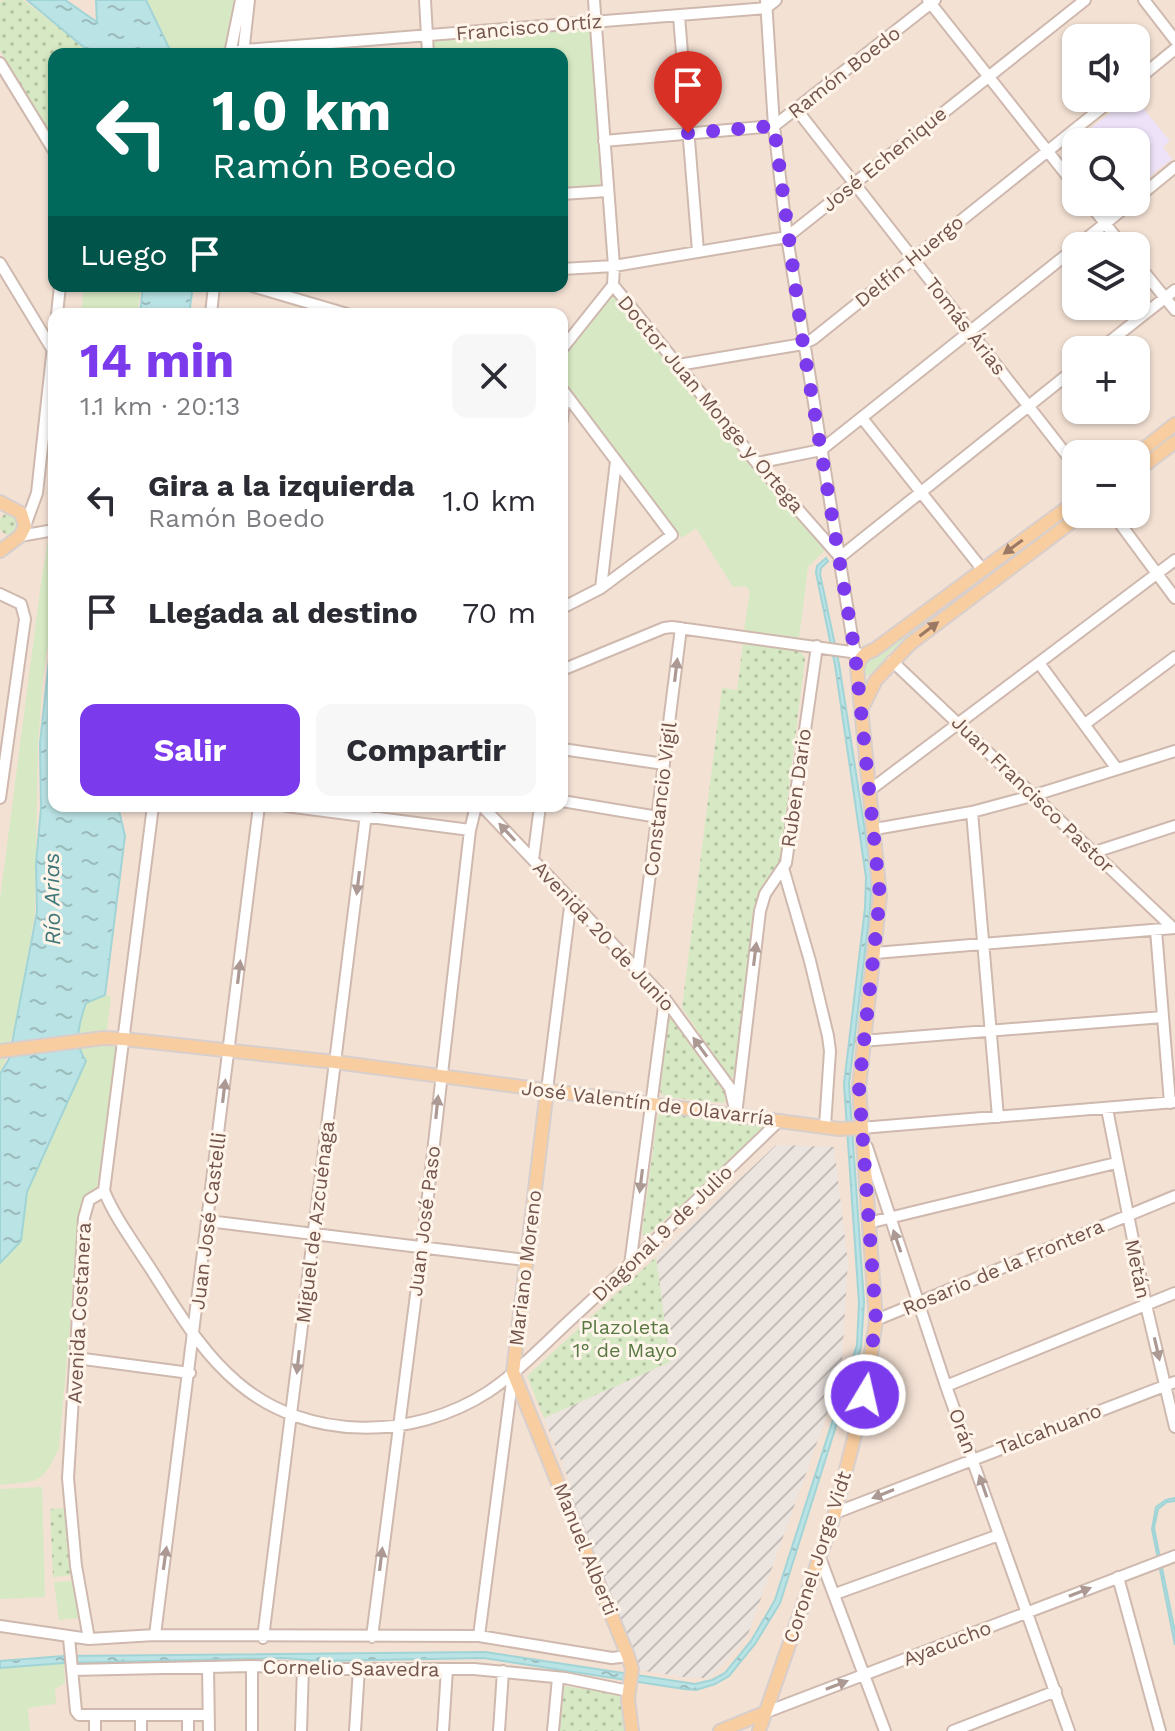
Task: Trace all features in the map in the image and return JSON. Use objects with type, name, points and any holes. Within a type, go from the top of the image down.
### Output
[{"type":"main road","points":[[1150,444],[1175,424]]},
{"type":"main road","points":[[1150,461],[1175,442]]},
{"type":"main road","points":[[877,679],[864,680],[857,670],[866,651],[1062,511]]},
{"type":"main road","points":[[0,551],[13,521]]},
{"type":"main road","points":[[862,709],[877,679],[910,644],[1063,528]]},
{"type":"main road","points":[[866,651],[892,661]]},
{"type":"main road","name":"Coronel Jorge Vidt","points":[[759,1731],[835,1513],[865,1395],[876,1320],[858,1128],[862,1041],[880,896],[857,670]]},
{"type":"main road","name":"José Valentín de Olavarría","points":[[0,1051],[104,1038],[123,1039],[230,1049],[858,1128]]},
{"type":"main road","name":"Mariano Moreno","points":[[513,1372],[547,1090]]},
{"type":"main road","name":"Manuel Alberti","points":[[513,1372],[628,1656],[632,1669],[629,1691],[632,1731]]},
{"type":"main road","name":"Ayacucho","points":[[720,1731],[764,1713]]},
{"type":"street","points":[[231,48],[241,0]]},
{"type":"street","points":[[243,48],[249,0]]},
{"type":"street","points":[[425,0],[428,48]]},
{"type":"street","name":"Doctor Juan Monge y Ortega","points":[[594,0],[613,285],[757,463],[840,557]]},
{"type":"street","points":[[568,668],[664,628],[866,651],[840,557],[787,237],[774,126],[766,4],[776,0]]},
{"type":"street","name":"José Echenique","points":[[568,269],[614,266],[787,237],[1085,0]]},
{"type":"street","points":[[1144,0],[1175,40]]},
{"type":"street","points":[[931,1],[987,77],[1062,170]]},
{"type":"street","name":"Ramón Boedo","points":[[604,141],[774,126],[931,1]]},
{"type":"street","name":"Francisco Ortíz","points":[[286,48],[679,16],[766,4]]},
{"type":"street","points":[[679,16],[698,251]]},
{"type":"street","points":[[1150,70],[1175,49]]},
{"type":"street","points":[[0,63],[48,141]]},
{"type":"street","name":"Tomás Árias","points":[[797,110],[1062,449]]},
{"type":"street","name":"Delfín Huergo","points":[[678,365],[803,344],[813,339],[1096,112]]},
{"type":"street","points":[[1150,187],[1175,167]]},
{"type":"street","points":[[568,194],[607,191]]},
{"type":"street","points":[[1099,216],[1112,232]]},
{"type":"street","points":[[1095,232],[1115,216]]},
{"type":"street","points":[[757,463],[821,450],[1062,259]]},
{"type":"street","points":[[0,263],[48,342]]},
{"type":"street","points":[[1150,279],[1175,310]]},
{"type":"street","points":[[568,341],[613,285]]},
{"type":"street","points":[[1117,336],[1175,290]]},
{"type":"street","points":[[269,292],[315,308]]},
{"type":"street","points":[[840,557],[1062,379]]},
{"type":"street","points":[[13,521],[37,493],[48,387]]},
{"type":"street","points":[[568,396],[672,535],[601,588],[568,605]]},
{"type":"street","points":[[862,418],[982,569]]},
{"type":"street","points":[[601,588],[616,461]]},
{"type":"street","points":[[13,521],[48,529]]},
{"type":"street","points":[[13,521],[48,529]]},
{"type":"street","points":[[1123,528],[1175,598]]},
{"type":"street","points":[[870,790],[1175,560]]},
{"type":"street","points":[[0,594],[21,604],[25,619],[0,798]]},
{"type":"street","name":"Constancio Vigil","points":[[638,969],[681,628]]},
{"type":"street","name":"Ruben Dario","points":[[736,1115],[760,911],[765,894],[783,868],[828,648]]},
{"type":"street","points":[[1085,724],[1175,657]]},
{"type":"street","name":"Juan Francisco Pastor","points":[[892,661],[1174,928]]},
{"type":"street","points":[[1039,663],[1117,769]]},
{"type":"street","points":[[568,750],[664,764]]},
{"type":"street","points":[[875,829],[972,812],[1175,751]]},
{"type":"street","points":[[568,802],[658,817]]},
{"type":"street","name":"Avenida Costanera","points":[[89,1639],[76,1566],[68,1478],[84,1218],[89,1200],[104,1191],[152,812]]},
{"type":"street","name":"Juan José Castelli","points":[[155,1635],[258,812]]},
{"type":"street","name":"Miguel de Azcuénaga","points":[[263,1638],[367,812]]},
{"type":"street","points":[[372,812],[470,830]]},
{"type":"street","name":"Juan José Paso","points":[[372,1637],[474,812]]},
{"type":"street","name":"Avenida 20 de Junio","points":[[488,812],[665,999],[730,1088],[736,1115]]},
{"type":"street","points":[[533,860],[539,812]]},
{"type":"street","points":[[972,812],[998,1117]]},
{"type":"street","points":[[1095,852],[1175,826]]},
{"type":"street","points":[[783,868],[828,1036],[825,1126]]},
{"type":"street","name":"Mariano Moreno","points":[[547,1090],[571,899]]},
{"type":"street","points":[[875,953],[1174,928]]},
{"type":"street","points":[[1156,930],[1173,1102]]},
{"type":"street","points":[[630,1265],[665,999]]},
{"type":"street","points":[[862,1041],[1163,1017]]},
{"type":"street","name":"José Valentín de Olavarría","points":[[858,1128],[1173,1102]]},
{"type":"street","name":"Metán","points":[[1107,1109],[1146,1305],[1170,1384],[1175,1427]]},
{"type":"street","name":"Diagonal 9 de Julio","points":[[104,1191],[193,1335],[237,1383],[264,1401],[292,1414],[335,1426],[354,1428],[398,1424],[461,1406],[487,1392],[513,1372],[630,1265],[780,1120]]},
{"type":"street","name":"Orán","points":[[858,1128],[1069,1731]]},
{"type":"street","points":[[868,1223],[1116,1163]]},
{"type":"street","name":"Rosario de la Frontera","points":[[876,1320],[1175,1196]]},
{"type":"street","points":[[208,1221],[525,1260]]},
{"type":"street","points":[[946,1386],[1175,1293]]},
{"type":"street","points":[[76,1358],[190,1373]]},
{"type":"street","name":"Mariano Moreno","points":[[479,1636],[513,1372]]},
{"type":"street","name":"Talcahuano","points":[[835,1513],[1170,1384]]},
{"type":"street","points":[[835,1594],[999,1535]]},
{"type":"street","points":[[819,1555],[885,1731]]},
{"type":"street","name":"Ayacucho","points":[[764,1713],[1175,1556]]},
{"type":"street","points":[[1118,1577],[1160,1731]]},
{"type":"street","name":"Cornelio Saavedra","points":[[0,1626],[89,1639],[155,1635],[263,1638],[479,1636],[612,1658],[628,1656]]},
{"type":"street","points":[[69,1638],[76,1711],[79,1715],[208,1715]]},
{"type":"street","points":[[252,1666],[252,1731]]},
{"type":"street","name":"Cornelio Saavedra","points":[[72,1670],[252,1666],[503,1671],[629,1691]]},
{"type":"street","points":[[208,1667],[209,1731]]},
{"type":"street","points":[[301,1731],[303,1667]]},
{"type":"street","points":[[355,1731],[359,1668]]},
{"type":"street","points":[[443,1731],[447,1669]]},
{"type":"street","points":[[499,1731],[503,1671]]},
{"type":"street","points":[[553,1731],[558,1678]]},
{"type":"street","points":[[953,1731],[1056,1691]]},
{"type":"street","points":[[95,1715],[95,1731]]},
{"type":"street","points":[[141,1715],[141,1731]]},
{"type":"street","points":[[188,1715],[188,1731]]},
{"type":"shaded area","points":[[0,0],[1175,0],[1175,1731],[0,1731]]},
{"type":"shaded area","points":[[1111,112],[1146,112],[1170,141],[1163,147],[1172,159],[1150,176],[1150,128],[1091,128]]},
{"type":"shaded area","points":[[776,1145],[834,1147],[848,1263],[841,1376],[747,1637],[710,1678],[638,1670],[630,1663],[561,1485],[569,1481],[544,1418],[670,1362],[656,1257]]},
{"type":"green space","points":[[23,0],[81,44],[81,48],[48,48],[48,135],[0,51],[0,2]]},
{"type":"green space","points":[[147,0],[234,0],[225,48],[170,48]]},
{"type":"green space","points":[[585,28],[590,32],[601,181],[596,188],[568,190],[568,48],[432,48],[438,38]]},
{"type":"green space","points":[[83,292],[140,292],[138,308],[82,308]]},
{"type":"green space","points":[[609,297],[615,297],[825,550],[808,567],[799,638],[744,630],[750,590],[745,586],[733,587],[696,528],[682,538],[568,391],[568,351]]},
{"type":"green space","points":[[10,513],[18,516],[21,524],[18,532],[10,535],[2,532],[-1,524],[2,516]]},
{"type":"green space","points":[[1062,517],[1062,523],[889,653],[873,676],[865,675],[863,668]]},
{"type":"green space","points":[[48,540],[48,645],[38,744],[35,913],[17,1016],[0,1072],[0,899]]},
{"type":"green space","points":[[743,643],[799,650],[805,658],[780,862],[757,899],[736,1075],[730,1078],[682,1008],[722,688],[737,690]]},
{"type":"green space","points":[[105,995],[111,996],[105,1046],[117,1047],[97,1187],[81,1204],[59,1448],[48,1469],[38,1479],[0,1485],[0,1263],[21,1241],[27,1192],[86,1061],[79,1040],[86,1003]]},
{"type":"green space","points":[[674,1018],[728,1096],[724,1103],[664,1097],[660,1091],[668,1019]]},
{"type":"green space","points":[[659,1113],[760,1124],[763,1127],[762,1132],[645,1238],[642,1232],[657,1119]]},
{"type":"green space","name":"Plazoleta 1° de Mayo","points":[[656,1257],[670,1362],[544,1418],[527,1376]]},
{"type":"green space","points":[[42,1487],[45,1597],[0,1599],[0,1489]]},
{"type":"green space","points":[[65,1508],[72,1575],[53,1577],[50,1509]]},
{"type":"green space","points":[[73,1581],[79,1618],[59,1620],[54,1582]]},
{"type":"green space","points":[[64,1663],[65,1683],[55,1689],[56,1704],[28,1708],[30,1731],[0,1731],[0,1668]]},
{"type":"green space","points":[[564,1686],[624,1695],[626,1731],[560,1731]]},
{"type":"water","points":[[27,0],[65,0],[97,22],[96,0],[146,0],[169,48],[85,48]]},
{"type":"water","points":[[142,292],[192,292],[190,308],[141,308]]},
{"type":"water","points":[[826,558],[828,561],[820,574],[839,664],[872,876],[849,1084],[864,1302],[861,1347],[780,1603],[755,1644],[729,1676],[696,1690],[484,1658],[319,1661],[283,1658],[64,1663],[0,1668],[0,1661],[64,1656],[485,1652],[695,1684],[725,1673],[751,1641],[775,1600],[857,1345],[859,1303],[844,1084],[866,877],[835,665],[816,573],[817,566]]},
{"type":"water","name":"Río Arias","points":[[48,669],[48,812],[119,812],[125,836],[105,995],[86,1003],[79,1025],[78,1040],[86,1061],[27,1192],[21,1241],[0,1263],[0,1074],[9,1059],[37,912],[40,743]]},
{"type":"water","points":[[1175,1498],[1175,1501],[1167,1502],[1158,1509],[1154,1528],[1175,1645],[1152,1529],[1156,1507]]},
{"type":"route","points":[[688,133],[774,126],[803,344],[855,653],[880,896],[859,1087],[876,1320],[865,1395]]}]
